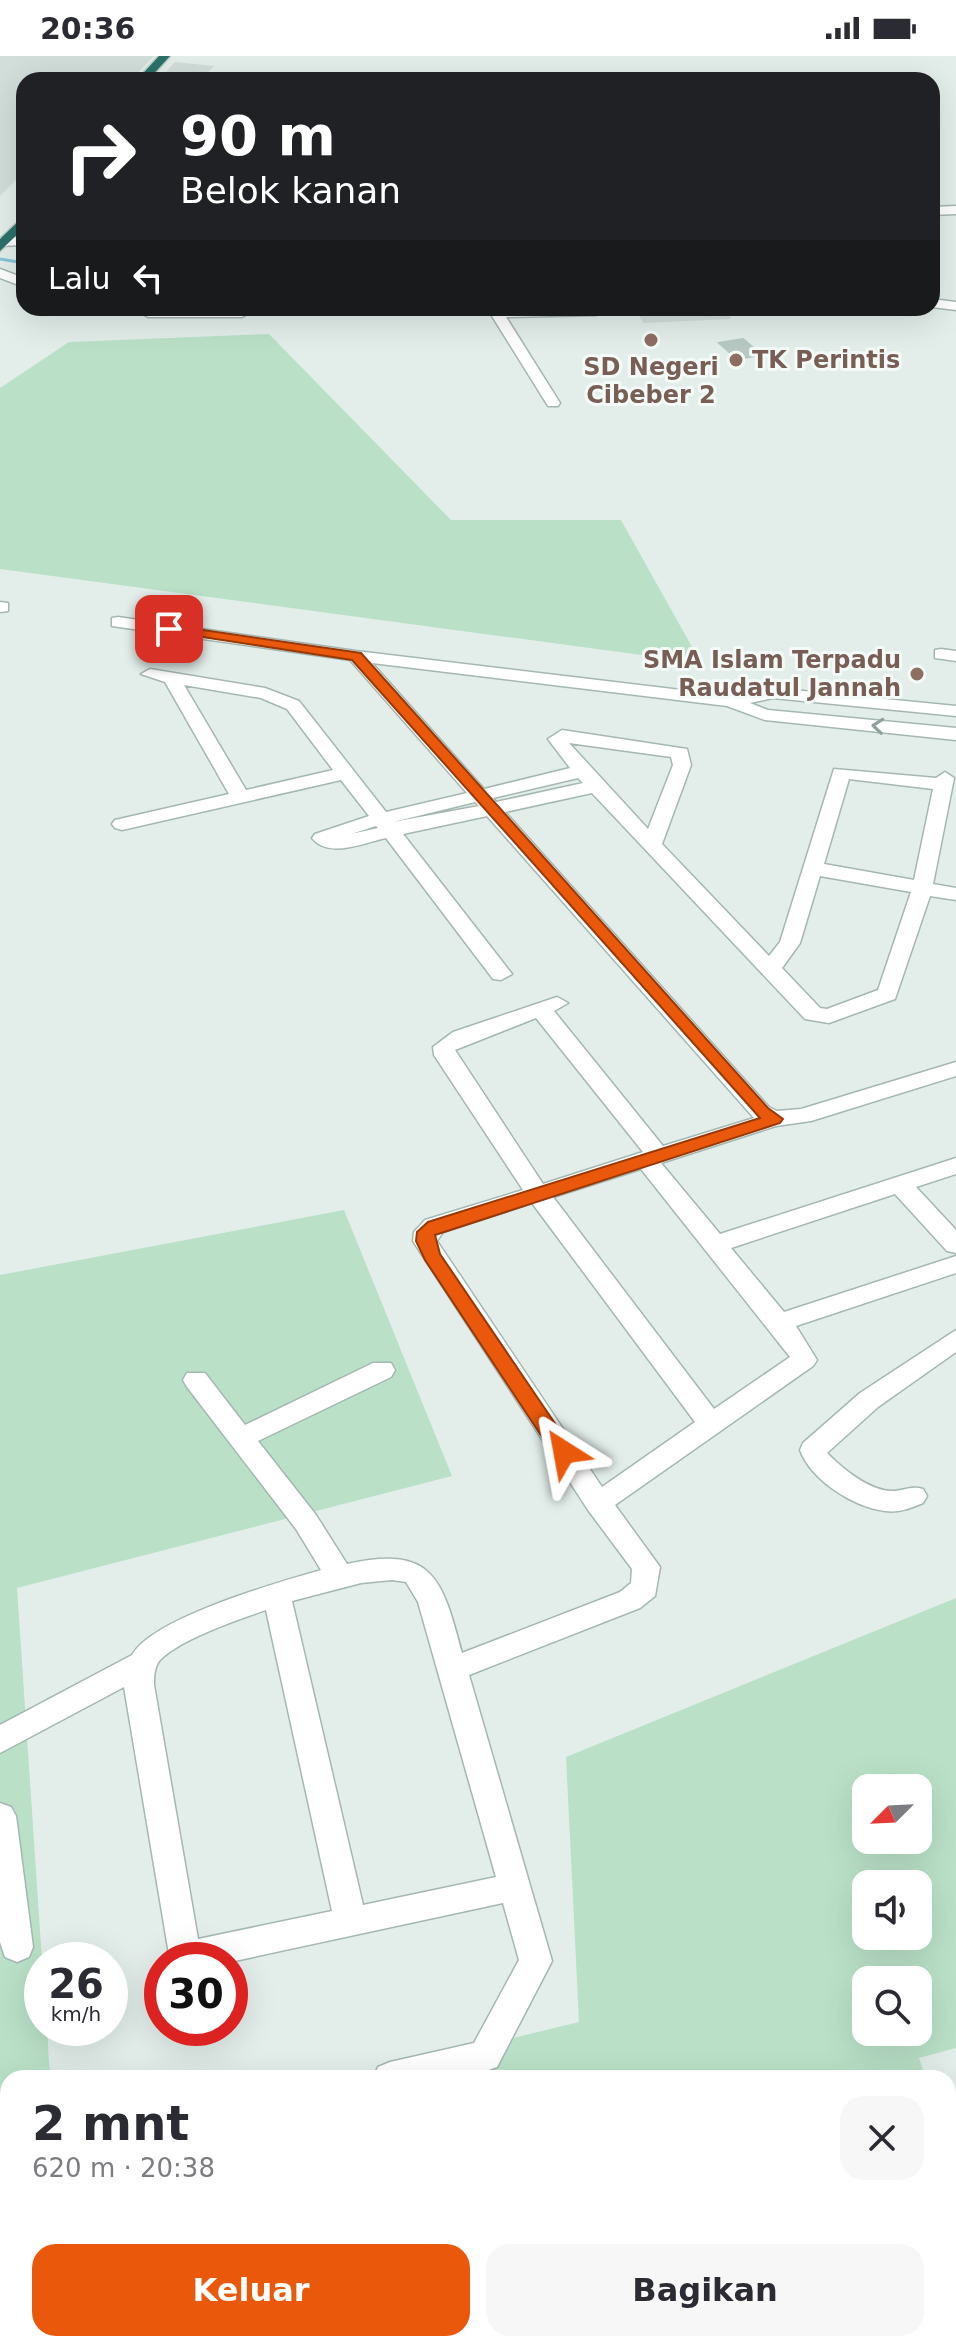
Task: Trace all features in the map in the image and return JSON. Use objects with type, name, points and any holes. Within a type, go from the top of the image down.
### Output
[{"type":"highway","points":[[150,72],[165,56]]},
{"type":"highway","points":[[164,72],[179,56]]},
{"type":"highway","points":[[0,227],[16,210]]},
{"type":"highway","points":[[2,244],[16,229]]},
{"type":"street","points":[[499,316],[553,403]]},
{"type":"street","points":[[118,622],[356,656],[730,701],[765,715],[956,734]]},
{"type":"street","points":[[356,656],[761,1112],[774,1119]]},
{"type":"street","points":[[150,674],[286,699],[298,709],[501,974]]},
{"type":"street","points":[[172,679],[241,797]]},
{"type":"street","points":[[730,701],[773,693],[956,711]]},
{"type":"street","points":[[765,715],[773,693]]},
{"type":"street","points":[[653,843],[682,765],[680,753],[559,738],[556,742],[582,771],[817,1016],[829,1016],[887,994],[923,884],[944,781],[842,772],[790,943],[771,968]]},
{"type":"street","points":[[384,825],[486,801],[582,771]]},
{"type":"street","points":[[122,824],[345,773]]},
{"type":"street","points":[[486,801],[596,786]]},
{"type":"street","points":[[815,869],[923,884],[956,882]]},
{"type":"street","points":[[923,884],[956,894]]},
{"type":"street","points":[[598,1503],[711,1425],[804,1360],[799,1347],[652,1158],[549,1006],[444,1047],[470,1095],[538,1194],[711,1425]]},
{"type":"street","points":[[452,1669],[630,1600],[645,1588],[646,1567],[598,1503],[425,1241],[426,1232],[434,1226],[774,1119],[803,1116],[956,1069]]},
{"type":"street","points":[[716,1244],[956,1166]]},
{"type":"street","points":[[900,1185],[956,1245]]},
{"type":"street","points":[[779,1323],[956,1264]]},
{"type":"street","points":[[913,1496],[900,1504],[878,1500],[817,1460],[813,1450],[869,1400],[956,1339]]},
{"type":"street","points":[[241,1438],[382,1370]]},
{"type":"street","points":[[196,1380],[306,1522],[340,1577]]},
{"type":"street","points":[[0,1740],[141,1664],[153,1649],[276,1593],[340,1577],[393,1569],[415,1573],[425,1585],[452,1669],[536,1961],[485,2056],[425,2070]]},
{"type":"street","points":[[276,1593],[351,1922]]},
{"type":"street","points":[[141,1664],[139,1685],[185,1957],[513,1887]]},
{"type":"street","points":[[0,1816],[17,1947]]},
{"type":"shaded area","points":[[0,56],[154,56],[139,72],[16,72],[16,180],[0,196]]},
{"type":"shaded area","points":[[175,62],[214,66],[208,72],[166,72]]},
{"type":"shaded area","points":[[639,316],[729,316],[731,319],[643,323]]},
{"type":"green space","points":[[269,334],[451,520],[621,520],[701,663],[0,569],[0,388],[69,342]]},
{"type":"green space","points":[[344,1210],[452,1476],[17,1588],[41,1942],[24,1942],[24,2046],[48,2046],[50,2070],[0,2070],[0,1275]]},
{"type":"green space","points":[[956,1598],[956,2048],[919,2058],[923,2070],[381,2070],[579,2022],[566,1757]]},
{"type":"building","points":[[743,339],[762,355],[737,359],[719,343]]},
{"type":"waterway","points":[[0,259],[16,262]]},
{"type":"place","name":"SD Negeri Cibeber 2","points":[[651,340]]},
{"type":"place","name":"TK Perintis","points":[[736,360]]},
{"type":"place","name":"SMA Islam Terpadu Raudatul Jannah","points":[[917,674]]},
{"type":"route","points":[[169,629],[356,656],[761,1112],[774,1119],[434,1226],[426,1232],[425,1241],[432,1256],[564,1452]]}]
